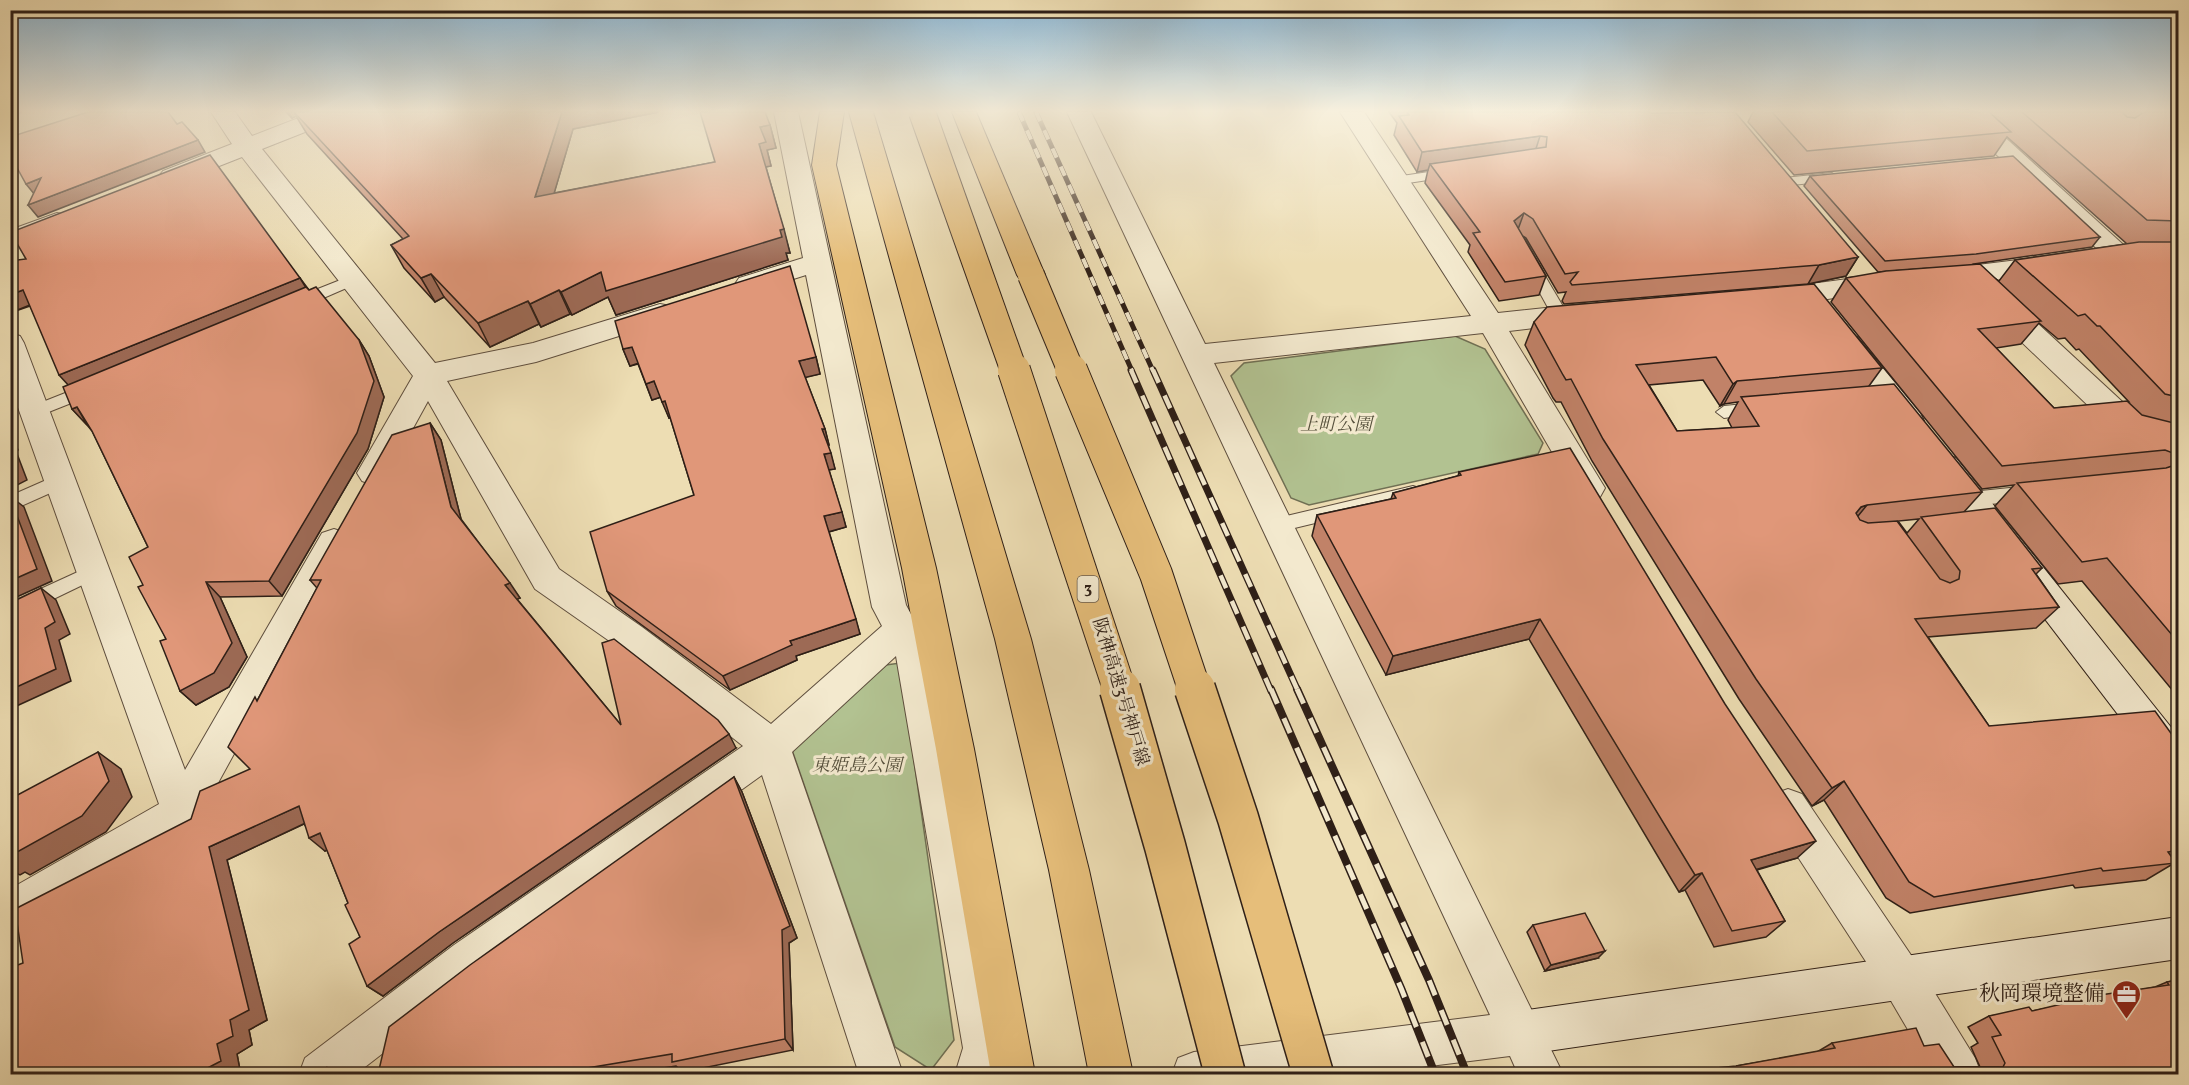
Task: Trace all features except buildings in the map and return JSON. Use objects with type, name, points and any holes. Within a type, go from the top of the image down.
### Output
[{"type":"highway","points":[[824,163],[919,568],[955,749],[1013,1074]]},
{"type":"highway","points":[[876,163],[1013,639],[1069,870],[1111,1074]]},
{"type":"highway","name":"阪神高速3号神戸線","points":[[940,163],[1036,433],[1099,622],[1168,854],[1225,1074]]},
{"type":"highway","points":[[985,163],[1156,574],[1238,818],[1312,1074]]},
{"type":"street","points":[[150,185],[205,163]]},
{"type":"street","points":[[259,163],[428,375],[547,579],[630,637],[772,747],[881,1074]]},
{"type":"street","points":[[796,163],[889,607],[913,651],[985,1048],[977,1074]]},
{"type":"street","points":[[1103,163],[1541,1074]]},
{"type":"street","points":[[1384,163],[1490,322],[1558,458],[1607,517]]},
{"type":"street","points":[[1749,300],[1808,295],[1863,276],[1969,276],[2130,255],[2006,163]]},
{"type":"street","points":[[1777,173],[1806,207]]},
{"type":"street","points":[[10,240],[75,214]]},
{"type":"street","points":[[727,291],[817,263]]},
{"type":"street","points":[[1969,276],[2131,428],[2178,440]]},
{"type":"street","points":[[1808,295],[1877,398],[1975,514],[2178,764]]},
{"type":"street","points":[[10,912],[181,812],[428,375],[536,352],[682,306]]},
{"type":"street","points":[[1196,355],[1607,311]]},
{"type":"street","points":[[13,355],[36,411],[181,812]]},
{"type":"street","points":[[321,1074],[469,960],[772,747],[902,630]]},
{"type":"street","points":[[1770,781],[1902,979],[1959,1074]]},
{"type":"street","points":[[1194,1074],[1366,1064],[1521,1033],[2178,938]]},
{"type":"lane","points":[[1395,181],[1465,171]]},
{"type":"lane","points":[[1777,173],[1842,176]]},
{"type":"lane","points":[[1522,249],[1560,315]]},
{"type":"lane","points":[[288,307],[353,280]]},
{"type":"lane","points":[[36,411],[101,384]]},
{"type":"lane","points":[[1724,412],[1771,408]]},
{"type":"lane","points":[[10,504],[60,481]]},
{"type":"lane","points":[[1278,525],[1430,489]]},
{"type":"lane","points":[[1975,514],[2051,491]]},
{"type":"lane","points":[[10,612],[93,572]]},
{"type":"green space","name":"上町公園","points":[[1455,336],[1485,349],[1543,443],[1538,454],[1309,505],[1291,498],[1231,376],[1244,363]]},
{"type":"green space","name":"東姫島公園","points":[[900,663],[954,1040],[931,1070],[895,1047],[791,747],[886,665]]},
{"type":"railway","points":[[1041,163],[1132,371]]},
{"type":"railway","points":[[1059,163],[1153,371]]},
{"type":"railway","points":[[1131,370],[1271,691]]},
{"type":"railway","points":[[1153,370],[1298,691]]},
{"type":"railway","points":[[1271,689],[1401,988],[1435,1074]]},
{"type":"railway","points":[[1297,689],[1429,980],[1467,1074]]},
{"type":"place","name":"秋岡環境整備","points":[[2126,1020]]}]
